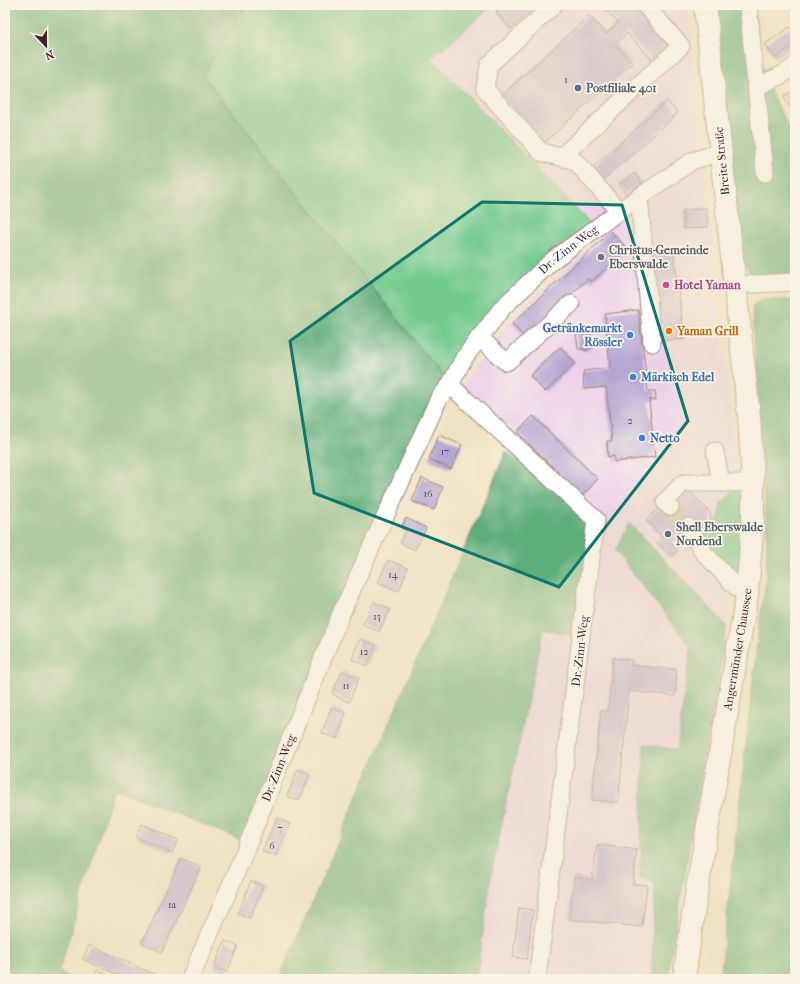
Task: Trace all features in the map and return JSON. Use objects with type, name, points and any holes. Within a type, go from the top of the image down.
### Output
[{"type":"main road","name":"Breite Straße","points":[[705,5],[738,317]]},
{"type":"main road","name":"Angermünder Chaussee","points":[[684,979],[695,901],[747,595],[753,520],[753,483],[749,416],[738,317]]},
{"type":"street","points":[[554,5],[489,65],[485,89],[541,152],[575,161],[619,211]]},
{"type":"street","points":[[560,157],[681,46],[645,5]]},
{"type":"street","points":[[748,5],[765,173]]},
{"type":"street","points":[[756,87],[782,75],[795,66]]},
{"type":"street","name":"Dr.-Zinn-Weg","points":[[190,979],[236,873],[341,614],[439,398],[450,385],[464,358],[502,307],[554,260],[619,211],[692,161],[721,152]]},
{"type":"street","points":[[636,200],[640,206],[652,343]]},
{"type":"street","points":[[735,285],[795,282]]},
{"type":"street","points":[[479,338],[506,362],[572,304]]},
{"type":"street","name":"Dr.-Zinn-Weg","points":[[450,385],[596,520],[537,979]]},
{"type":"street","points":[[715,451],[720,483]]},
{"type":"street","points":[[670,507],[665,502],[683,483],[753,483]]},
{"type":"street","points":[[688,527],[692,530],[704,553],[736,587],[747,595]]},
{"type":"highlighted area","points":[[482,202],[622,205],[688,421],[559,587],[314,493],[290,341]]},
{"type":"shaded area","points":[[493,5],[687,5],[724,344],[739,500],[737,572],[729,598],[727,626],[630,524],[616,551],[691,647],[677,750],[645,744],[655,883],[651,979],[476,979],[492,870],[543,629],[581,636],[596,520],[462,384],[511,319],[601,236],[431,57]]},
{"type":"green space","points":[[5,5],[247,5],[203,76],[450,385],[248,843],[114,788],[59,971],[72,979],[5,979]]},
{"type":"green space","points":[[247,5],[493,5],[431,58],[595,229],[503,307],[450,385],[203,75]]},
{"type":"green space","points":[[711,5],[754,5],[759,55],[772,95],[795,139],[795,277],[764,278],[750,273],[742,260]]},
{"type":"green space","points":[[763,299],[795,300],[795,979],[720,979],[760,618],[766,581],[767,538],[752,306]]},
{"type":"green space","points":[[506,452],[596,520],[581,636],[543,629],[492,870],[476,979],[279,979]]},
{"type":"green space","points":[[740,486],[746,491],[742,580],[736,583],[699,538],[719,519],[721,504]]},
{"type":"green space","points":[[629,523],[727,626],[670,962],[669,979],[651,979],[655,883],[640,878],[644,744],[677,750],[691,647],[615,551]]},
{"type":"building","points":[[505,5],[538,5],[511,29],[496,12]]},
{"type":"building","points":[[601,5],[633,5],[672,47],[655,63],[627,33],[615,44],[632,63],[544,143],[501,96],[589,16],[606,34],[618,23]]},
{"type":"building","points":[[790,27],[795,34],[795,44],[775,58],[765,44]]},
{"type":"building","points":[[795,90],[795,106],[790,108],[784,96]]},
{"type":"building","points":[[667,101],[678,113],[599,184],[588,172]]},
{"type":"building","points":[[635,173],[642,183],[626,194],[619,184]]},
{"type":"building","points":[[706,208],[708,227],[684,229],[683,210]]},
{"type":"building","points":[[611,231],[628,249],[591,282],[588,279],[524,337],[512,324]]},
{"type":"building","points":[[673,247],[684,339],[660,341],[649,250]]},
{"type":"building","points":[[638,310],[648,391],[655,391],[656,400],[649,400],[655,457],[614,462],[614,456],[608,457],[607,441],[612,441],[606,387],[584,389],[583,371],[610,368],[605,314]]},
{"type":"building","points":[[590,329],[592,348],[587,348],[588,350],[584,351],[584,349],[578,349],[576,331]]},
{"type":"building","points":[[560,347],[575,363],[545,392],[530,376]]},
{"type":"building","points":[[533,416],[598,479],[582,496],[517,432]]},
{"type":"building","points":[[439,435],[462,445],[451,469],[429,459]]},
{"type":"building","points":[[422,478],[443,487],[434,510],[412,501]]},
{"type":"building","points":[[684,486],[710,512],[711,522],[700,533],[682,532],[680,530],[669,541],[678,550],[671,557],[657,543],[662,537],[646,520]]},
{"type":"building","points":[[406,518],[426,528],[415,550],[400,543],[406,531],[401,529]]},
{"type":"building","points":[[388,560],[408,568],[399,591],[378,582]]},
{"type":"building","points":[[374,602],[390,609],[379,632],[363,624]]},
{"type":"building","points":[[360,639],[376,645],[367,666],[352,659]]},
{"type":"building","points":[[613,658],[632,660],[631,665],[677,670],[675,696],[629,691],[618,802],[592,800],[601,710],[608,711]]},
{"type":"building","points":[[342,671],[359,678],[349,702],[332,694]]},
{"type":"building","points":[[331,708],[346,713],[337,739],[322,733]]},
{"type":"building","points":[[298,769],[310,774],[299,801],[287,796]]},
{"type":"building","points":[[277,818],[290,824],[275,857],[262,851]]},
{"type":"building","points":[[142,824],[178,840],[172,853],[136,837]]},
{"type":"building","points":[[597,845],[637,850],[633,884],[647,885],[642,927],[569,919],[574,877],[592,880]]},
{"type":"building","points":[[181,858],[201,867],[162,952],[142,943]]},
{"type":"building","points":[[251,881],[263,886],[250,918],[238,913]]},
{"type":"building","points":[[519,908],[533,910],[527,959],[513,957]]},
{"type":"building","points":[[225,941],[238,946],[227,972],[214,967]]},
{"type":"building","points":[[89,945],[165,979],[127,979],[83,959]]},
{"type":"building","points":[[97,970],[116,979],[93,979]]},
{"type":"tunnel","points":[[670,507],[688,527]]},
{"type":"place","name":"Postfiliale 401","points":[[578,88]]},
{"type":"place","name":"Christus-Gemeinde Eberswalde","points":[[601,257]]},
{"type":"place","name":"Hotel Yaman","points":[[666,285]]},
{"type":"place","name":"Yaman Grill","points":[[669,331]]},
{"type":"place","name":"Getränkemarkt Rössler","points":[[630,335]]},
{"type":"place","name":"Märkisch Edel","points":[[633,377]]},
{"type":"place","name":"Netto","points":[[642,438]]},
{"type":"place","name":"Shell Eberswalde Nordend","points":[[668,534]]}]
